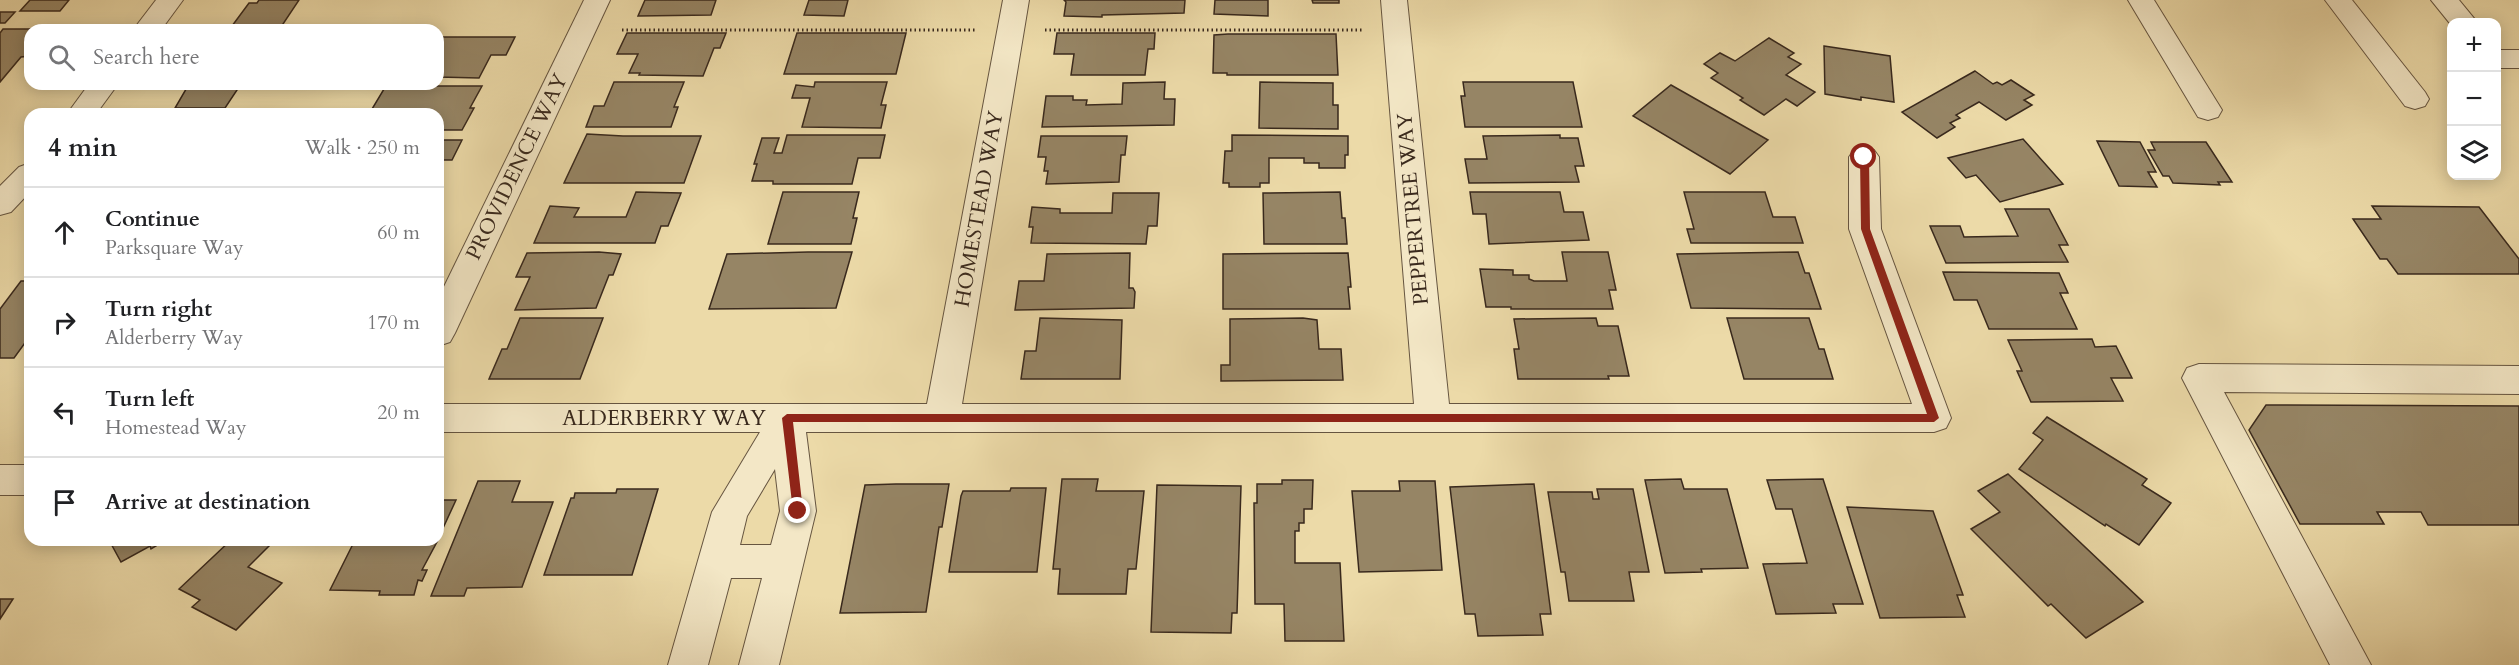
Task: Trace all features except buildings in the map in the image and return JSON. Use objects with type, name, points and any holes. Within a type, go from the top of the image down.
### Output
[{"type":"street","points":[[152,24],[170,0]]},
{"type":"street","name":"PROVIDENCE WAY","points":[[444,320],[597,0]]},
{"type":"street","name":"HOMESTEAD WAY","points":[[942,418],[1016,0]]},
{"type":"street","name":"PEPPERTREE WAY","points":[[1394,0],[1433,418]]},
{"type":"street","points":[[2140,0],[2208,110]]},
{"type":"street","points":[[2338,0],[2415,99]]},
{"type":"street","points":[[2444,0],[2460,18]]},
{"type":"street","points":[[2501,59],[2519,59]]},
{"type":"street","points":[[86,108],[99,90]]},
{"type":"street","name":"ALDERBERRY WAY","points":[[444,418],[1934,418],[1865,229],[1864,157]]},
{"type":"street","points":[[0,204],[24,180]]},
{"type":"street","points":[[2351,665],[2199,378],[2519,380]]},
{"type":"street","points":[[688,665],[730,512],[787,418]]},
{"type":"street","points":[[759,665],[798,511],[787,418]]},
{"type":"street","points":[[0,480],[24,480]]},
{"type":"street","points":[[717,561],[785,562]]},
{"type":"route","points":[[798,511],[787,418],[1934,418],[1865,229],[1864,157]]}]
